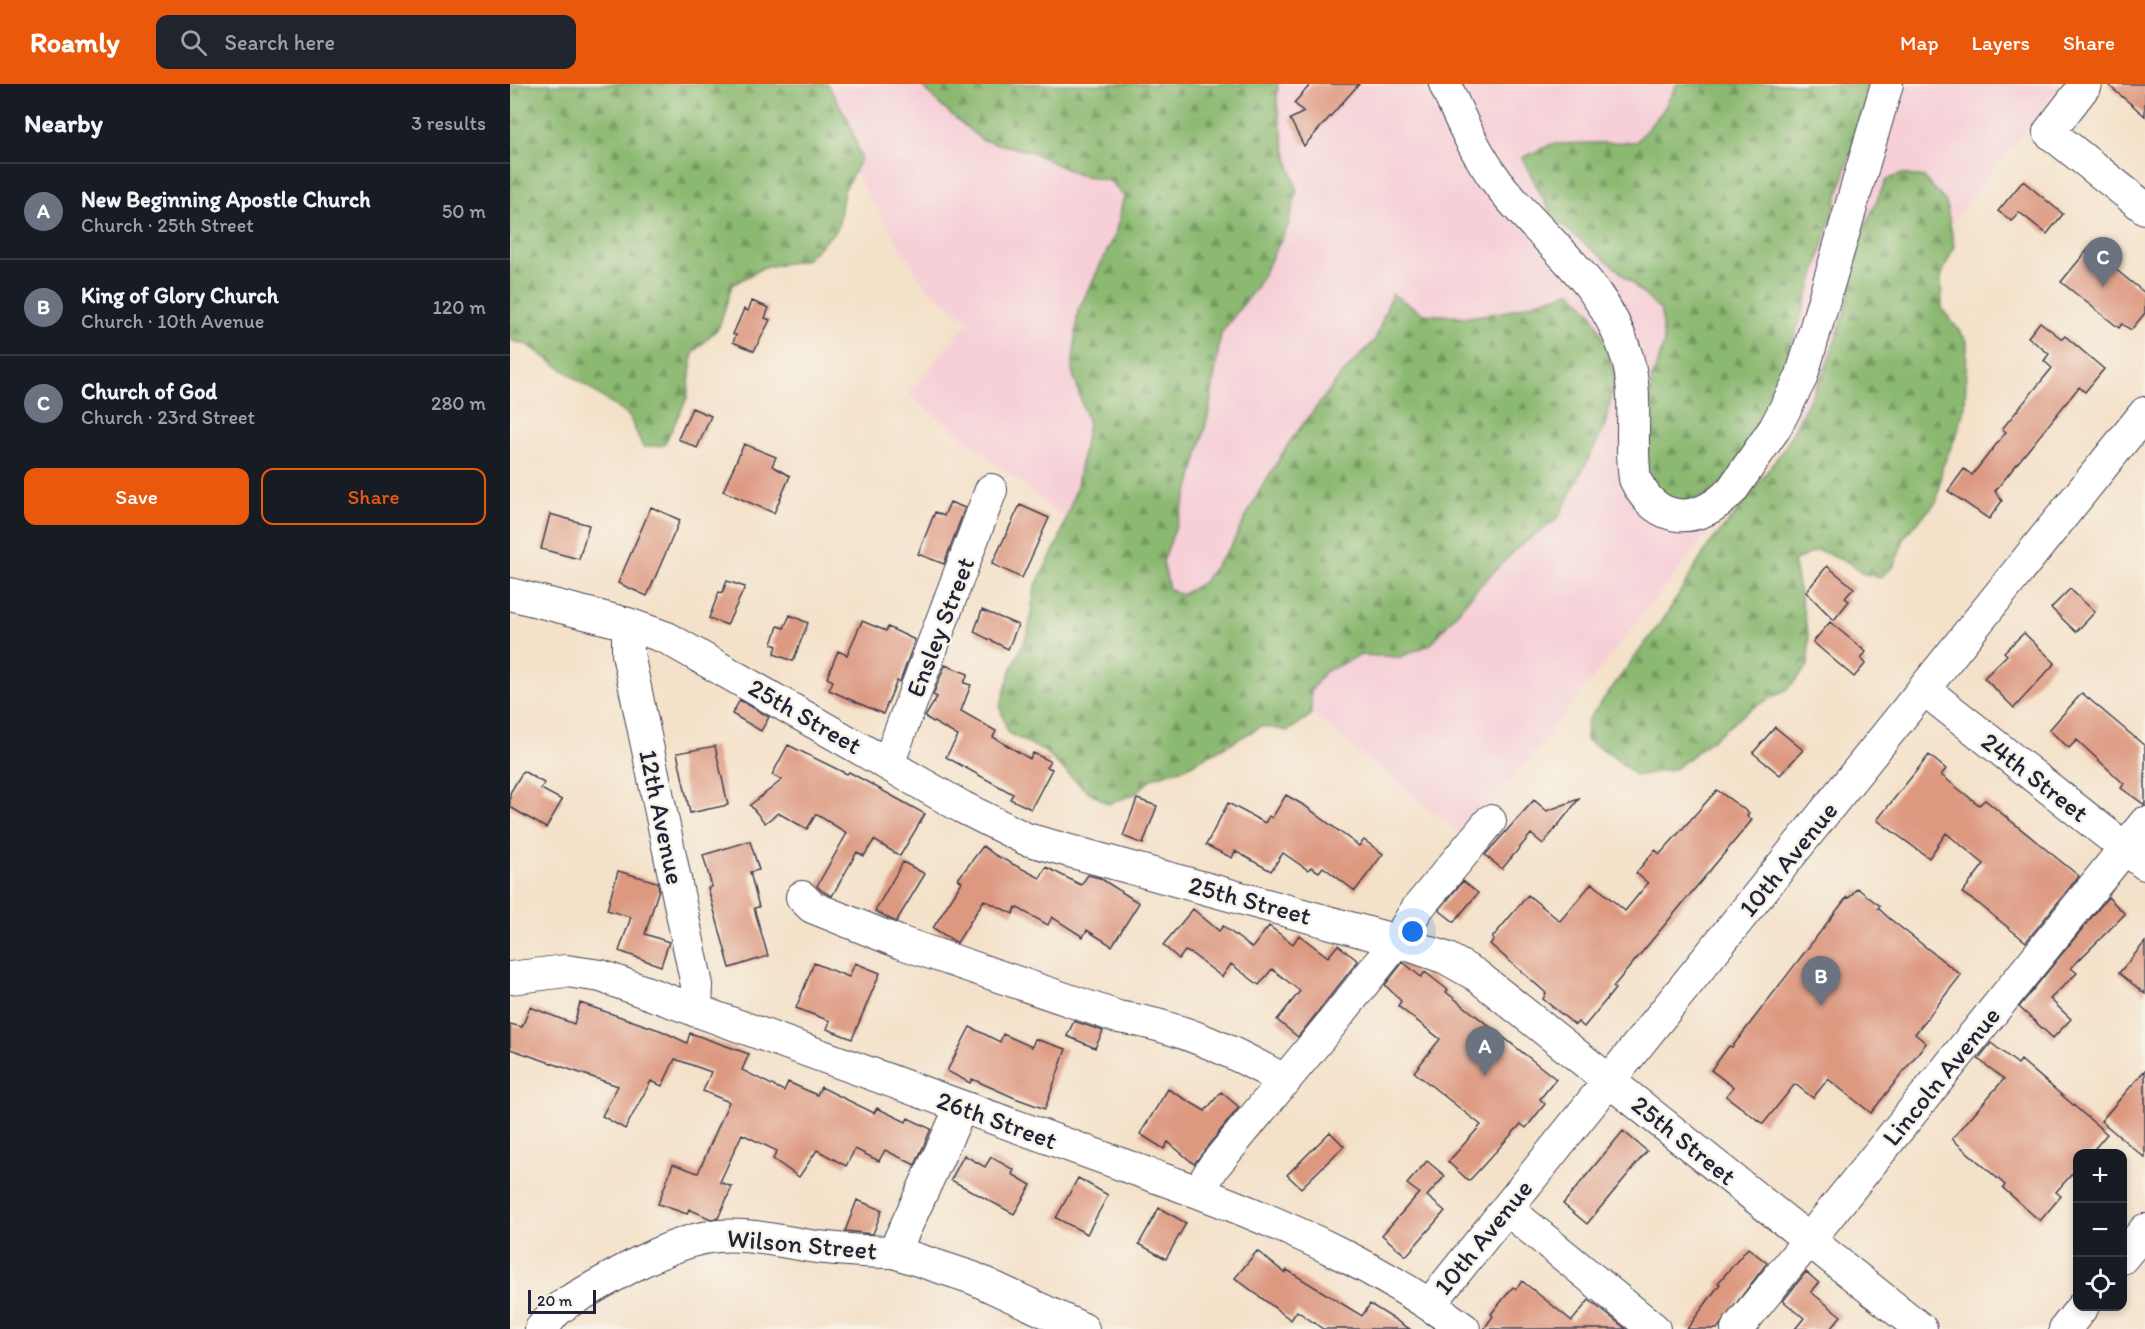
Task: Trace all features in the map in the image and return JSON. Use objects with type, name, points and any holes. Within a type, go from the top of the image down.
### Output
[{"type":"street","points":[[1445,84],[1472,145],[1496,180],[1521,210],[1581,272],[1608,312],[1620,337],[1631,374],[1635,479],[1644,495],[1656,507],[1683,516],[1697,514],[1721,502],[1759,452],[1789,403],[1813,342],[1887,84]]},
{"type":"street","points":[[2086,84],[2049,132],[2145,208]]},
{"type":"street","name":"10th Avenue","points":[[1430,1304],[2145,413]]},
{"type":"street","name":"Ensley Street","points":[[888,764],[991,490]]},
{"type":"street","name":"25th Street","points":[[510,594],[628,624],[667,638],[1002,828],[1026,839],[1397,941],[1446,958],[1476,975],[1921,1329]]},
{"type":"street","name":"12th Avenue","points":[[628,624],[628,654],[697,985],[696,1011]]},
{"type":"street","name":"24th Street","points":[[1925,690],[2135,856]]},
{"type":"street","points":[[1198,1192],[1214,1166],[1397,941],[1417,909],[1490,821]]},
{"type":"street","name":"Lincoln Avenue","points":[[1737,1329],[1809,1240],[2135,856],[2145,823]]},
{"type":"street","points":[[802,897],[812,907],[899,942],[1118,1017],[1149,1021],[1179,1030],[1259,1066],[1285,1081]]},
{"type":"street","name":"26th Street","points":[[510,978],[556,972],[582,972],[1198,1192],[1312,1239],[1430,1304],[1464,1329]]},
{"type":"street","name":"Wilson Street","points":[[541,1329],[556,1311],[568,1302],[670,1249],[695,1240],[720,1236],[745,1236],[820,1247],[894,1252],[961,1108]]},
{"type":"street","points":[[1506,1209],[1654,1329]]},
{"type":"street","points":[[2123,1257],[2145,1230]]},
{"type":"street","points":[[894,1252],[973,1278],[1083,1329]]},
{"type":"street","points":[[2065,1329],[2079,1311]]},
{"type":"shaded area","points":[[795,84],[2062,84],[1467,838],[908,394],[969,321],[926,287],[807,98]]},
{"type":"green space","points":[[510,84],[827,84],[849,121],[861,158],[844,191],[838,228],[805,260],[764,267],[732,285],[719,327],[693,353],[687,398],[664,445],[643,447],[629,416],[528,345],[510,340]]},
{"type":"green space","points":[[921,84],[1278,84],[1277,104],[1285,149],[1297,191],[1288,226],[1257,286],[1221,333],[1209,412],[1189,489],[1163,562],[1169,589],[1181,595],[1202,583],[1231,546],[1260,490],[1291,440],[1338,379],[1375,340],[1392,294],[1424,314],[1469,317],[1508,311],[1572,291],[1592,314],[1607,348],[1616,378],[1604,428],[1558,518],[1516,549],[1475,591],[1431,644],[1400,657],[1361,655],[1324,672],[1311,691],[1311,715],[1288,731],[1262,726],[1187,767],[1152,778],[1135,794],[1108,804],[1083,788],[1044,751],[1008,733],[1000,707],[1011,670],[1028,633],[1035,587],[1059,540],[1077,486],[1088,424],[1072,370],[1078,311],[1115,235],[1124,196],[1110,181],[1076,174],[1032,152],[982,140],[941,106]]},
{"type":"green space","points":[[1677,84],[1871,84],[1811,286],[1776,391],[1757,435],[1732,474],[1706,496],[1681,503],[1661,495],[1647,467],[1651,381],[1664,344],[1661,311],[1617,269],[1554,219],[1522,158],[1552,144],[1636,142],[1662,112]]},
{"type":"green space","points":[[1902,174],[1924,178],[1946,202],[1954,246],[1941,277],[1942,309],[1967,341],[1965,406],[1958,431],[1942,468],[1937,501],[1905,536],[1894,566],[1880,577],[1861,573],[1850,563],[1818,550],[1793,561],[1809,638],[1808,666],[1788,689],[1752,708],[1676,768],[1636,776],[1611,754],[1586,740],[1587,721],[1665,617],[1708,546],[1742,506],[1785,447],[1826,367],[1845,311],[1861,236],[1886,180]]},
{"type":"building","points":[[1311,84],[1359,84],[1304,146],[1290,119],[1304,112],[1294,103]]},
{"type":"building","points":[[2107,84],[2145,84],[2145,116],[2131,104]]},
{"type":"building","points":[[2023,181],[2063,214],[2047,234],[2019,212],[2012,221],[1998,211]]},
{"type":"building","points":[[2089,248],[2145,293],[2145,313],[2131,330],[2122,324],[2119,328],[2061,282]]},
{"type":"building","points":[[752,301],[769,308],[765,318],[770,320],[754,351],[733,342],[736,335],[733,334],[744,309],[748,311]]},
{"type":"building","points":[[2040,322],[2062,339],[2065,336],[2104,369],[2085,392],[2079,387],[1995,491],[2002,501],[1989,519],[1948,491],[1964,469],[1972,475],[2006,432],[2002,429],[2052,368],[2044,361],[2049,354],[2028,337]]},
{"type":"building","points":[[692,408],[711,416],[697,448],[678,439]]},
{"type":"building","points":[[744,444],[776,457],[772,466],[790,476],[774,513],[723,491]]},
{"type":"building","points":[[950,502],[965,508],[944,564],[918,554],[935,512],[944,516]]},
{"type":"building","points":[[1020,505],[1049,518],[1022,578],[992,564]]},
{"type":"building","points":[[651,507],[680,520],[647,596],[618,583]]},
{"type":"building","points":[[550,514],[589,525],[579,559],[541,549]]},
{"type":"building","points":[[1827,566],[1854,588],[1845,598],[1849,601],[1834,620],[1806,592]]},
{"type":"building","points":[[727,581],[745,587],[727,625],[709,618],[719,592],[722,593]]},
{"type":"building","points":[[2070,589],[2095,612],[2076,632],[2051,608]]},
{"type":"building","points":[[982,610],[1018,625],[1008,649],[974,632]]},
{"type":"building","points":[[790,615],[808,623],[793,661],[774,654],[777,646],[772,644],[778,626],[784,628]]},
{"type":"building","points":[[862,621],[886,631],[888,627],[915,640],[900,682],[897,681],[883,714],[829,690],[833,681],[827,678],[838,651],[847,655]]},
{"type":"building","points":[[1830,622],[1866,652],[1861,659],[1866,663],[1854,677],[1813,642]]},
{"type":"building","points":[[2024,633],[2055,663],[2014,708],[1984,678],[2007,655],[2004,652]]},
{"type":"building","points":[[945,665],[968,674],[964,683],[971,685],[961,711],[996,731],[993,737],[1030,759],[1033,753],[1050,761],[1047,767],[1052,769],[1031,809],[1010,799],[1013,794],[946,757],[958,736],[925,717],[937,697],[933,695]]},
{"type":"building","points":[[2082,693],[2145,746],[2145,805],[2121,788],[2124,784],[2077,740],[2069,748],[2049,730]]},
{"type":"building","points":[[740,700],[769,717],[761,731],[732,714]]},
{"type":"building","points":[[1775,727],[1803,750],[1780,775],[1753,753]]},
{"type":"building","points":[[788,745],[847,774],[849,772],[925,814],[900,856],[874,840],[864,856],[857,852],[832,896],[822,891],[817,886],[847,833],[816,814],[807,829],[778,813],[765,823],[750,805],[782,780],[772,775]]},
{"type":"building","points":[[715,746],[728,805],[690,813],[677,753]]},
{"type":"building","points":[[1929,755],[1946,769],[1941,775],[1979,805],[1985,800],[2079,876],[2026,942],[1962,893],[1984,864],[1946,833],[1929,858],[1877,820]]},
{"type":"building","points":[[523,771],[544,783],[541,789],[562,800],[546,828],[510,807],[510,793]]},
{"type":"building","points":[[1717,790],[1749,813],[1747,816],[1752,820],[1613,987],[1615,989],[1584,1027],[1578,1022],[1575,1025],[1543,999],[1546,993],[1490,944],[1494,940],[1492,938],[1528,895],[1560,921],[1592,883],[1625,911],[1648,883],[1636,873],[1655,850],[1660,854]]},
{"type":"building","points":[[1286,795],[1305,806],[1359,846],[1364,840],[1383,854],[1355,891],[1323,867],[1319,872],[1311,867],[1308,870],[1283,853],[1271,871],[1235,851],[1232,858],[1206,845],[1228,803],[1265,823],[1269,816],[1272,818]]},
{"type":"building","points":[[1137,799],[1157,806],[1143,844],[1123,836]]},
{"type":"building","points":[[1579,799],[1543,844],[1531,834],[1502,869],[1485,855],[1534,800],[1547,811]]},
{"type":"building","points":[[750,841],[759,870],[750,872],[759,907],[754,908],[768,956],[730,968],[708,888],[712,887],[703,855]]},
{"type":"building","points":[[983,846],[995,855],[1040,878],[1046,867],[1081,885],[1088,875],[1100,878],[1139,903],[1112,946],[1087,930],[1083,937],[1052,917],[1048,925],[1016,907],[1013,914],[984,900],[957,943],[933,928],[962,882],[958,879]]},
{"type":"building","points":[[903,862],[925,874],[896,922],[875,911]]},
{"type":"building","points":[[618,871],[657,882],[659,889],[645,934],[669,942],[661,966],[619,951],[631,917],[607,910]]},
{"type":"building","points":[[1463,881],[1478,893],[1454,922],[1439,910]]},
{"type":"building","points":[[1857,888],[1880,906],[1878,908],[1890,919],[1961,975],[1915,1034],[1926,1043],[1871,1113],[1828,1079],[1813,1098],[1795,1084],[1763,1124],[1726,1096],[1733,1087],[1711,1070],[1729,1046],[1732,1047],[1847,897],[1849,898]]},
{"type":"building","points":[[2108,897],[2125,914],[2071,968],[2077,973],[2050,999],[2071,1019],[2053,1038],[2019,1007]]},
{"type":"building","points":[[1193,909],[1219,931],[1223,926],[1252,948],[1269,926],[1293,944],[1299,935],[1328,957],[1338,945],[1358,961],[1298,1037],[1277,1020],[1300,991],[1272,969],[1259,985],[1231,964],[1222,977],[1192,954],[1185,951],[1179,959],[1163,945]]},
{"type":"building","points":[[2145,942],[2145,994],[2119,973]]},
{"type":"building","points":[[1403,962],[1421,977],[1425,972],[1448,990],[1446,992],[1556,1079],[1540,1099],[1545,1104],[1526,1128],[1521,1124],[1469,1181],[1448,1162],[1481,1125],[1414,1072],[1440,1039],[1398,1006],[1401,1001],[1385,985]]},
{"type":"building","points":[[814,963],[849,977],[855,963],[880,973],[852,1039],[827,1029],[830,1021],[796,1008]]},
{"type":"building","points":[[580,1003],[662,1031],[687,1043],[690,1033],[749,1054],[742,1070],[784,1091],[788,1082],[817,1095],[821,1087],[874,1113],[877,1108],[906,1122],[908,1118],[931,1129],[915,1165],[885,1150],[879,1161],[855,1149],[846,1166],[817,1150],[799,1177],[773,1159],[777,1151],[742,1134],[720,1182],[732,1187],[718,1218],[711,1219],[689,1209],[687,1214],[658,1204],[673,1164],[698,1173],[729,1102],[703,1091],[711,1072],[675,1059],[662,1086],[651,1081],[625,1129],[602,1116],[618,1086],[510,1049],[510,1024],[522,1027],[530,1007],[574,1024]]},
{"type":"building","points":[[1074,1021],[1103,1031],[1095,1048],[1067,1036]]},
{"type":"building","points":[[970,1027],[1000,1042],[1003,1034],[1032,1047],[1035,1039],[1066,1049],[1045,1109],[972,1079],[970,1083],[947,1071]]},
{"type":"building","points":[[1991,1043],[2018,1064],[2021,1060],[2107,1134],[2094,1149],[2073,1149],[2073,1173],[2056,1192],[2061,1196],[2040,1221],[2003,1188],[2005,1185],[1952,1139],[2004,1079],[1978,1059]]},
{"type":"building","points":[[2145,1070],[2145,1158],[2101,1121]]},
{"type":"building","points":[[1168,1089],[1205,1111],[1221,1092],[1239,1107],[1194,1164],[1168,1142],[1164,1149],[1140,1134]]},
{"type":"building","points":[[1623,1131],[1647,1151],[1587,1224],[1563,1204]]},
{"type":"building","points":[[1330,1132],[1344,1146],[1301,1188],[1287,1175]]},
{"type":"building","points":[[964,1155],[985,1167],[991,1157],[1014,1170],[1012,1174],[1031,1185],[1014,1214],[951,1180]]},
{"type":"building","points":[[1427,1161],[1445,1176],[1427,1196],[1445,1211],[1406,1256],[1382,1235],[1419,1193],[1407,1184]]},
{"type":"building","points":[[1078,1178],[1108,1195],[1087,1234],[1056,1218]]},
{"type":"building","points":[[857,1200],[882,1210],[873,1234],[845,1231]]},
{"type":"building","points":[[1159,1208],[1186,1223],[1166,1259],[1139,1244]]},
{"type":"building","points":[[1748,1248],[1767,1263],[1717,1329],[1687,1329],[1720,1284],[1718,1283]]},
{"type":"building","points":[[1257,1251],[1285,1273],[1287,1270],[1362,1316],[1370,1304],[1410,1329],[1323,1329],[1297,1311],[1291,1320],[1235,1278]]},
{"type":"building","points":[[1806,1272],[1819,1283],[1811,1292],[1841,1316],[1830,1329],[1795,1329],[1804,1318],[1783,1301]]},
{"type":"building","points":[[1522,1281],[1572,1321],[1589,1300],[1626,1329],[1484,1329],[1493,1316],[1491,1314],[1513,1287],[1516,1289]]},
{"type":"place","name":"Church of God","points":[[2103,287]]},
{"type":"place","name":"King of Glory Church","points":[[1821,1006]]},
{"type":"place","name":"New Beginning Apostle Church","points":[[1485,1076]]}]
